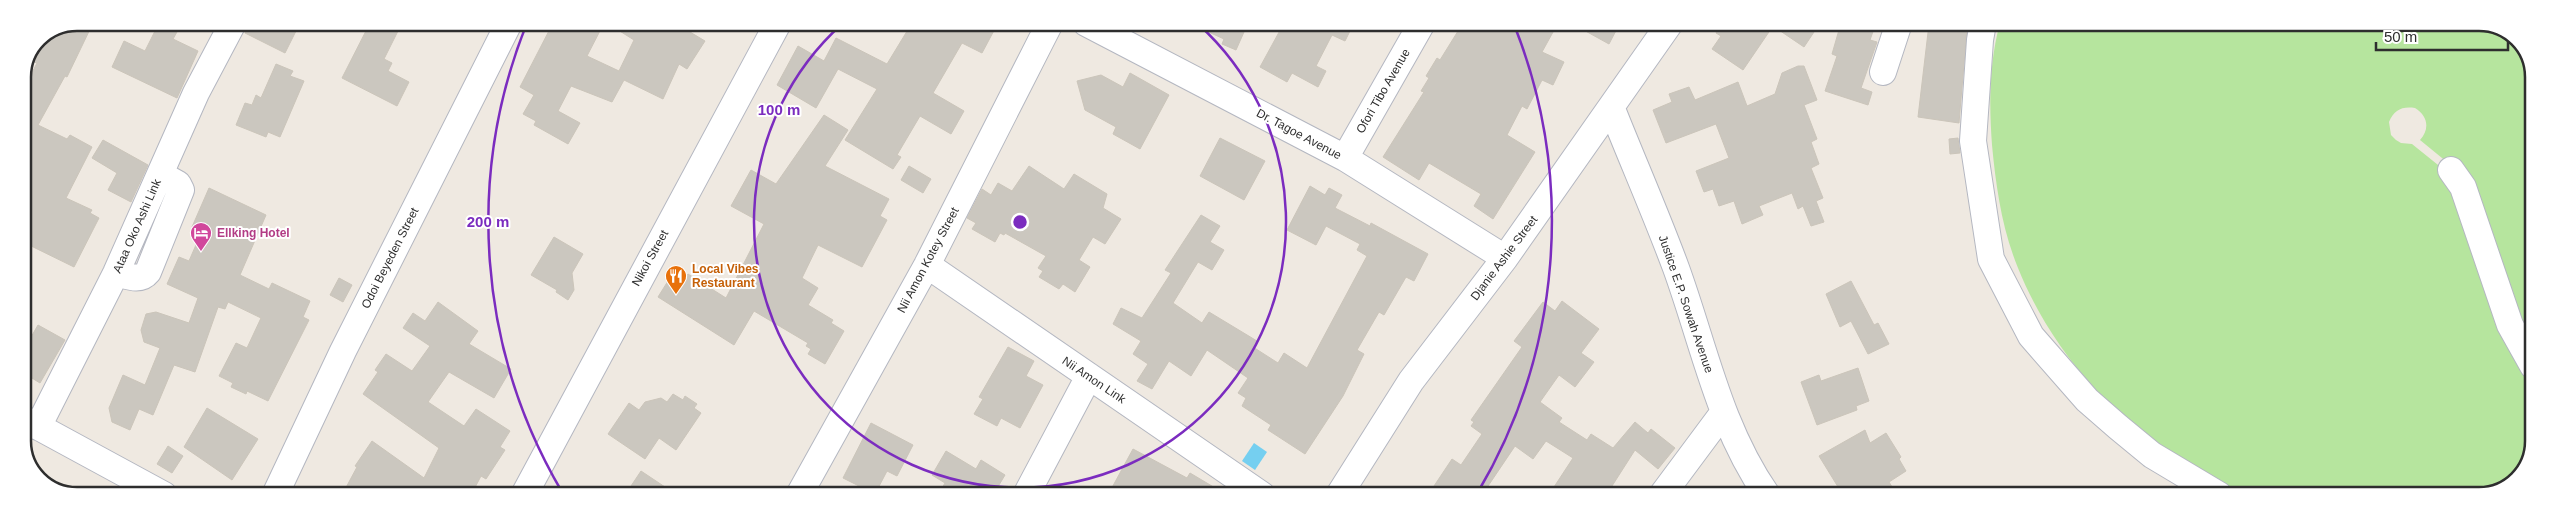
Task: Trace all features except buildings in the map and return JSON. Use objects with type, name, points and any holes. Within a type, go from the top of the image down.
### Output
[{"type":"street","name":"Ataa Oko Ashi Link","points":[[31,421],[116,273],[196,93],[229,31]]},
{"type":"street","name":"Odoi Beyeden Street","points":[[279,487],[498,31]]},
{"type":"street","name":"Nikoi Street","points":[[528,487],[774,31]]},
{"type":"street","name":"Nii Amon Kotey Street","points":[[803,487],[926,266],[1046,31]]},
{"type":"street","name":"Dr. Tagoe Avenue","points":[[1101,31],[1345,158],[1505,258]]},
{"type":"street","name":"Ofori Tibo Avenue","points":[[1345,158],[1417,31]]},
{"type":"street","name":"Djanie Ashie Street","points":[[1344,487],[1411,382],[1505,258],[1612,109],[1665,31]]},
{"type":"street","points":[[1883,72],[1897,31]]},
{"type":"street","points":[[1982,31],[1973,141],[1991,259],[2031,336],[2087,400],[2152,454],[2206,487]]},
{"type":"street","name":"Justice E.P. Sowah Avenue","points":[[1612,109],[1676,268],[1723,413],[1761,487]]},
{"type":"street","points":[[2451,170],[2463,187],[2510,325],[2525,352]]},
{"type":"street","name":"Nii Amon Link","points":[[926,266],[1250,487]]},
{"type":"street","points":[[1030,487],[1089,376]]},
{"type":"street","points":[[1668,487],[1723,413]]},
{"type":"street","points":[[31,424],[151,487]]},
{"type":"green space","points":[[1998,31],[2479,31],[2502,37],[2517,51],[2525,74],[2525,337],[2453,167],[2420,140],[2426,127],[2423,115],[2415,108],[2402,108],[2393,114],[2389,122],[2391,135],[2396,140],[2401,143],[2412,144],[2448,173],[2525,355],[2525,441],[2519,464],[2502,481],[2479,487],[2227,487],[2153,441],[2128,421],[2105,399],[2064,351],[2031,297],[2012,253],[1998,192],[1991,130],[1990,99]]},
{"type":"water","points":[[1254,443],[1267,452],[1255,470],[1242,461]]},
{"type":"place","name":"Ellking Hotel","points":[[201,252]]},
{"type":"place","name":"Local Vibes Restaurant","points":[[676,295]]}]
